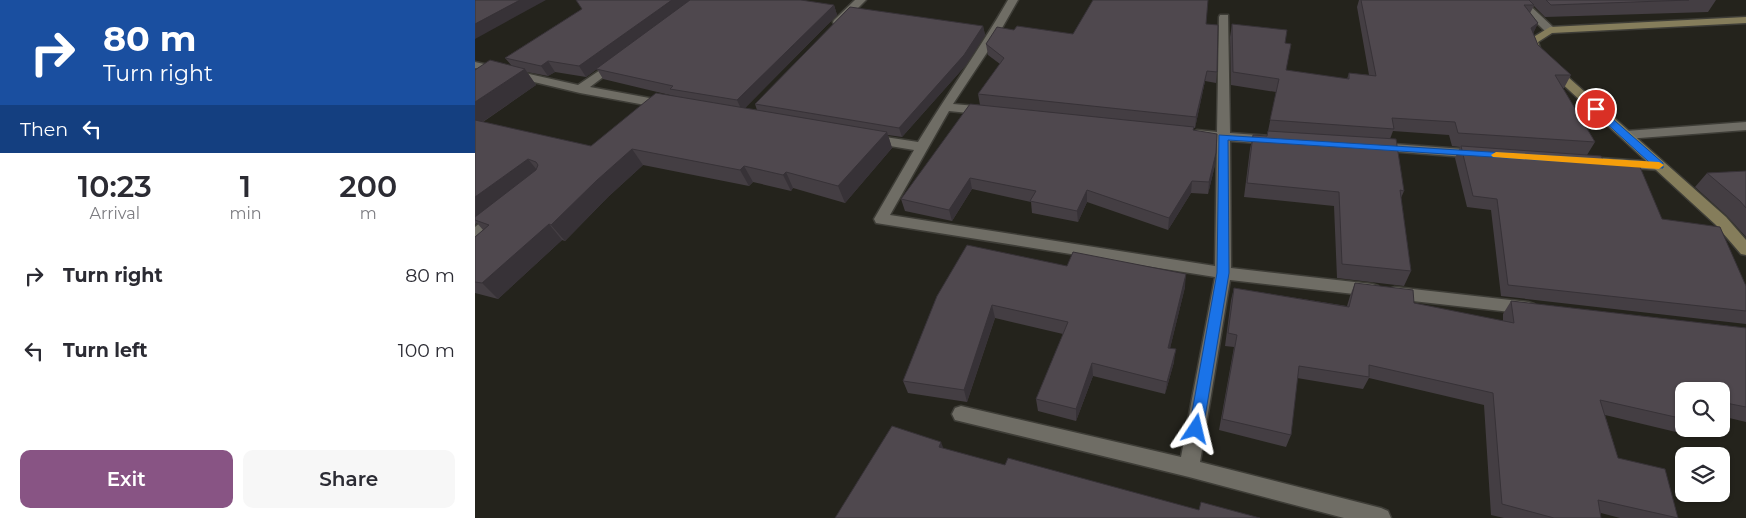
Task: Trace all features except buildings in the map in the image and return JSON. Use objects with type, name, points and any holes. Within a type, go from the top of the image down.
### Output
[{"type":"street","points":[[833,28],[861,0]]},
{"type":"street","points":[[1013,0],[989,42],[945,107],[881,219],[1223,273],[1539,310]]},
{"type":"street","points":[[1518,0],[1550,30]]},
{"type":"street","points":[[1189,468],[1223,273],[1224,17]]},
{"type":"street","points":[[1746,20],[1550,30],[1532,41],[1537,55],[1721,221],[1746,250]]},
{"type":"street","points":[[580,89],[625,56]]},
{"type":"street","points":[[475,65],[580,89],[677,106]]},
{"type":"street","points":[[945,107],[1005,113]]},
{"type":"street","points":[[1626,135],[1746,126]]},
{"type":"street","points":[[1183,132],[1282,141]]},
{"type":"street","points":[[863,137],[922,147]]},
{"type":"street","points":[[1362,146],[1491,154]]},
{"type":"street","points":[[1570,160],[1659,166]]},
{"type":"street","points":[[475,234],[505,211]]},
{"type":"street","points":[[961,414],[1189,468],[1381,518]]},
{"type":"slow traffic","points":[[1496,155],[1659,165]]},
{"type":"route","points":[[1196,429],[1223,273],[1223,137],[1659,166],[1596,109]]}]
